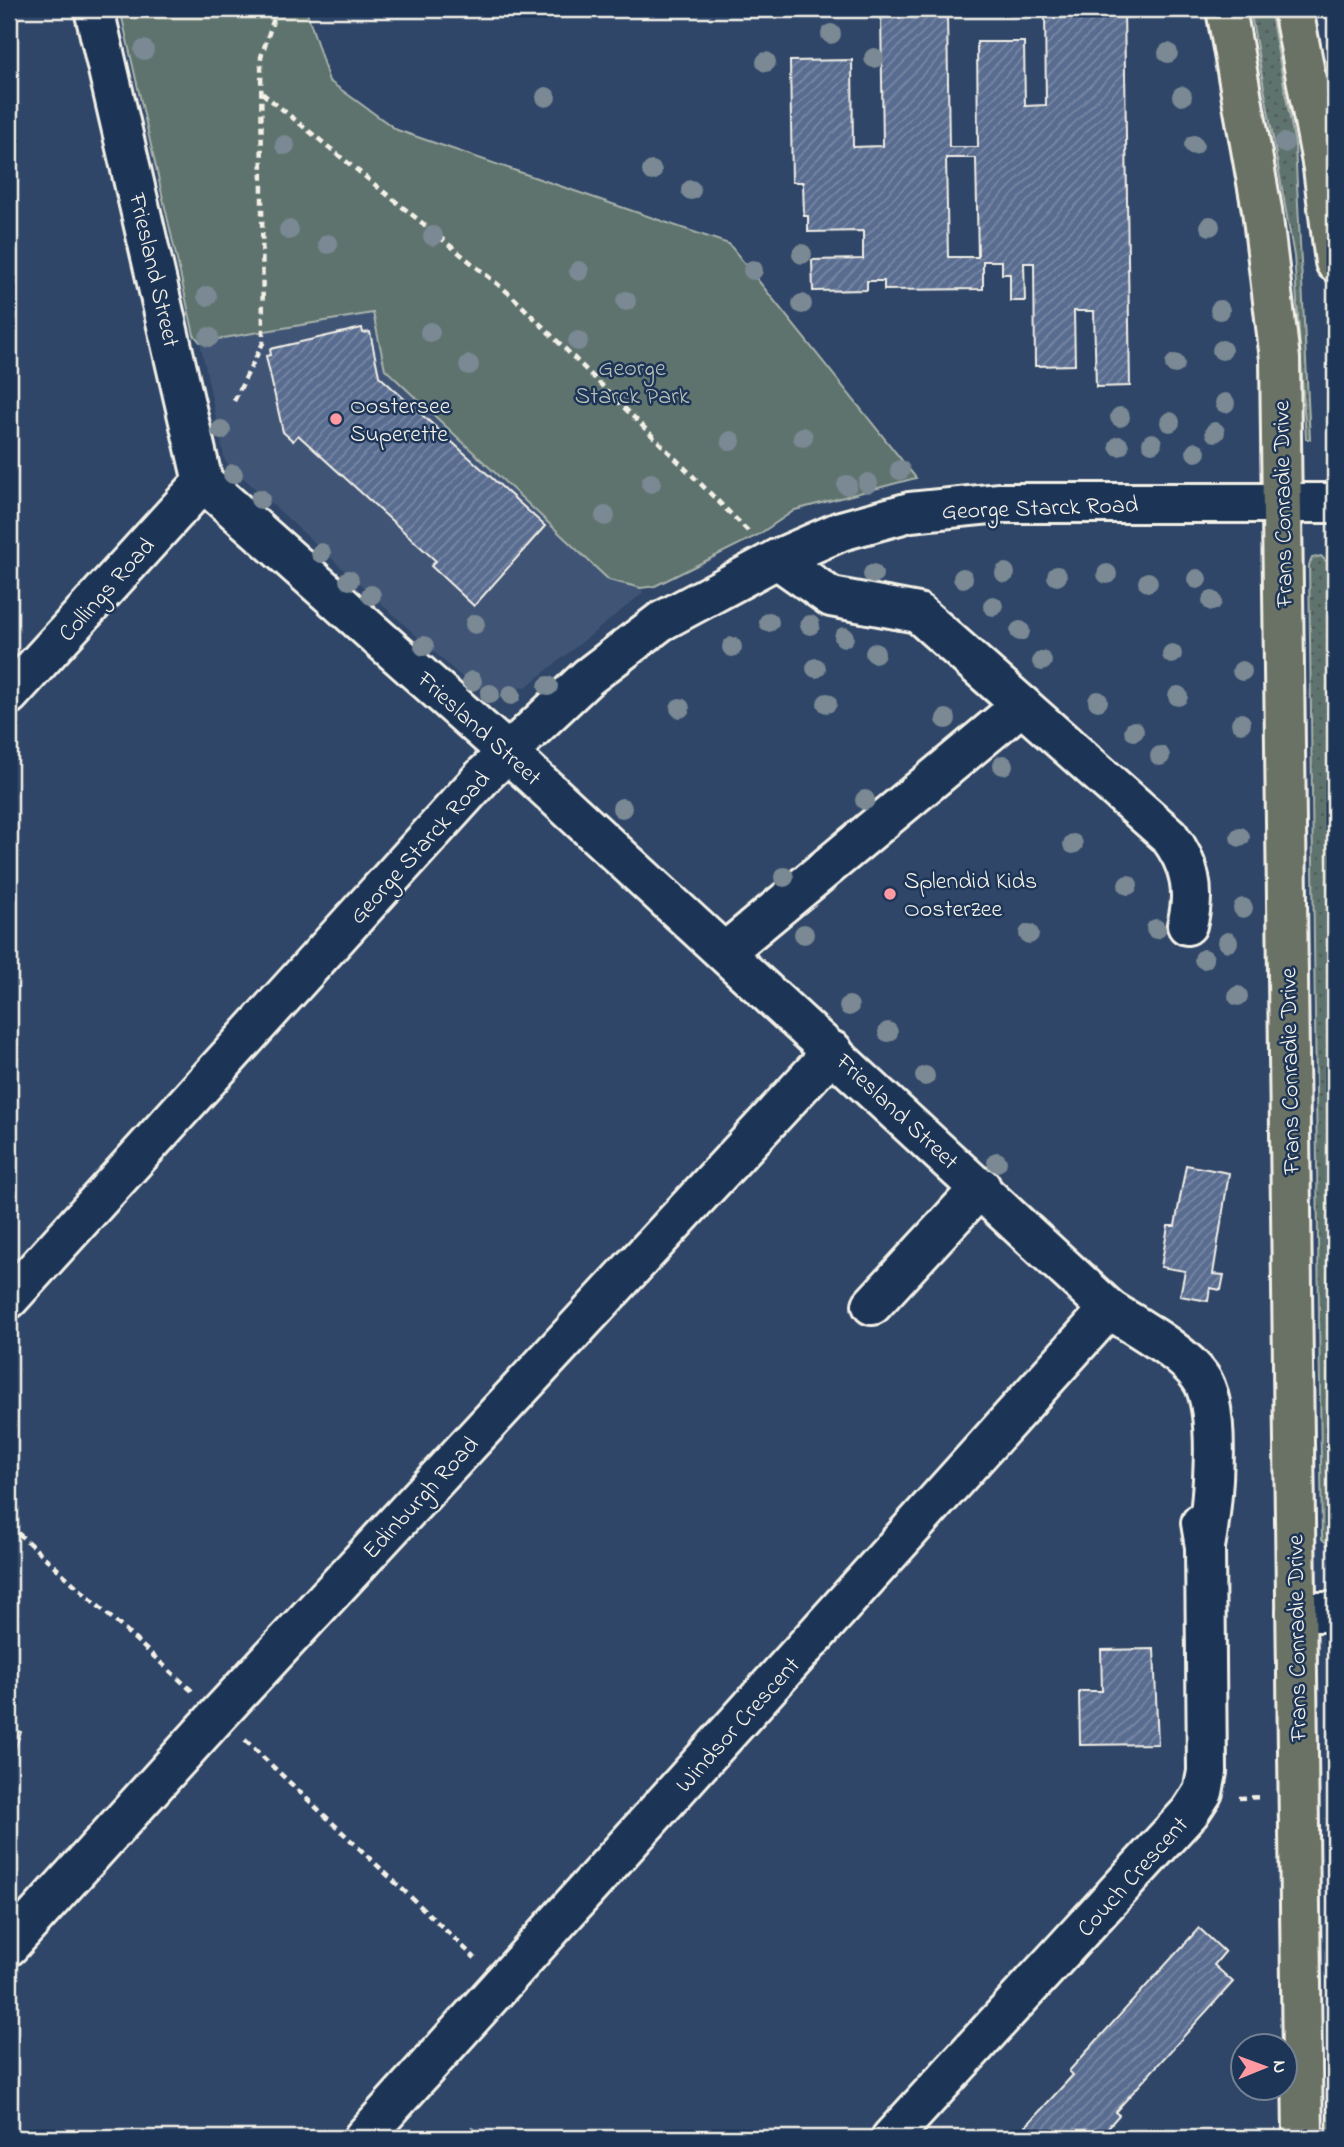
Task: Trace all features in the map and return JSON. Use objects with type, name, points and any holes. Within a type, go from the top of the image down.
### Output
[{"type":"main road","name":"Frans Conradie Drive","points":[[1226,9],[1273,286],[1280,359],[1303,2138]]},
{"type":"main road","points":[[1293,9],[1323,168],[1335,262]]},
{"type":"street","name":"Friesland Street","points":[[94,9],[203,482],[507,752],[1121,1317]]},
{"type":"street","name":"Collings Road","points":[[9,695],[203,482]]},
{"type":"street","name":"George Starck Road","points":[[9,1300],[507,752],[589,677],[660,622],[777,559],[841,531],[910,512],[1000,503],[1335,503]]},
{"type":"street","points":[[777,559],[831,597],[918,613],[1169,836],[1184,858],[1189,874],[1191,908],[1187,925]]},
{"type":"street","points":[[725,952],[1022,705]]},
{"type":"street","name":"Edinburgh Road","points":[[9,1946],[218,1715],[833,1051]]},
{"type":"street","points":[[872,1305],[981,1187]]},
{"type":"street","name":"Couch Crescent","points":[[891,2138],[1190,1812],[1203,1792],[1208,1772],[1205,1547],[1199,1512],[1196,1403],[1121,1317]]},
{"type":"street","name":"Windsor Crescent","points":[[363,2138],[1121,1317]]},
{"type":"street","points":[[1296,1612],[1335,1612]]},
{"type":"path","points":[[234,401],[263,343],[261,57],[277,9]]},
{"type":"path","points":[[262,93],[511,295],[777,559]]},
{"type":"path","points":[[9,1525],[179,1679]]},
{"type":"path","points":[[218,1715],[504,1984]]},
{"type":"path","points":[[1240,1798],[1262,1797]]},
{"type":"shaded area","points":[[373,313],[596,567],[609,580],[641,588],[643,593],[526,687],[490,692],[467,682],[225,461],[200,342]]},
{"type":"green space","name":"George Starck Park","points":[[120,9],[306,9],[329,81],[397,130],[729,244],[916,478],[795,510],[758,535],[655,586],[641,588],[609,580],[385,369],[373,313],[200,342],[194,335]]},
{"type":"green space","points":[[1250,9],[1270,9],[1295,145],[1310,439],[1306,439],[1294,256]]},
{"type":"green space","points":[[1321,556],[1327,562],[1329,602],[1335,1163],[1335,1543],[1330,1546],[1322,1539],[1309,565],[1312,558]]},
{"type":"green space","points":[[1335,1989],[1335,2138],[1327,2138],[1327,2091]]},
{"type":"building","points":[[1045,9],[1124,9],[1130,386],[1096,387],[1094,311],[1074,311],[1075,365],[1035,366],[1034,263],[1024,263],[1025,301],[1010,301],[1010,274],[1002,274],[1002,261],[983,261],[983,289],[884,290],[884,281],[867,281],[867,290],[813,291],[812,260],[863,259],[863,231],[808,232],[808,216],[804,216],[803,182],[792,182],[790,61],[852,60],[853,147],[883,146],[881,14],[947,14],[949,147],[978,147],[977,42],[1024,42],[1025,106],[1046,105]],"holes":[[[946,158],[976,158],[978,257],[948,257]]]},
{"type":"building","points":[[362,328],[363,333],[370,332],[379,376],[545,526],[474,606],[431,566],[436,561],[298,435],[293,441],[283,432],[266,356],[271,355],[270,349]]},
{"type":"building","points":[[1186,1165],[1229,1173],[1213,1274],[1224,1275],[1221,1290],[1210,1288],[1208,1301],[1180,1296],[1185,1271],[1161,1267],[1168,1226],[1175,1226]]},
{"type":"building","points":[[1154,1649],[1158,1744],[1080,1745],[1079,1691],[1102,1691],[1101,1650]]},
{"type":"building","points":[[9,1728],[21,1732],[9,1765]]},
{"type":"building","points":[[1199,1928],[1225,1952],[1214,1965],[1233,1982],[1115,2112],[1119,2115],[1099,2138],[1015,2138],[1073,2075],[1069,2071]]},
{"type":"building","points":[[472,2128],[483,2138],[463,2138]]},
{"type":"place","name":"Oostersee Superette","points":[[336,419]]},
{"type":"place","name":"Splendid Kids Oosterzee","points":[[890,894]]}]
